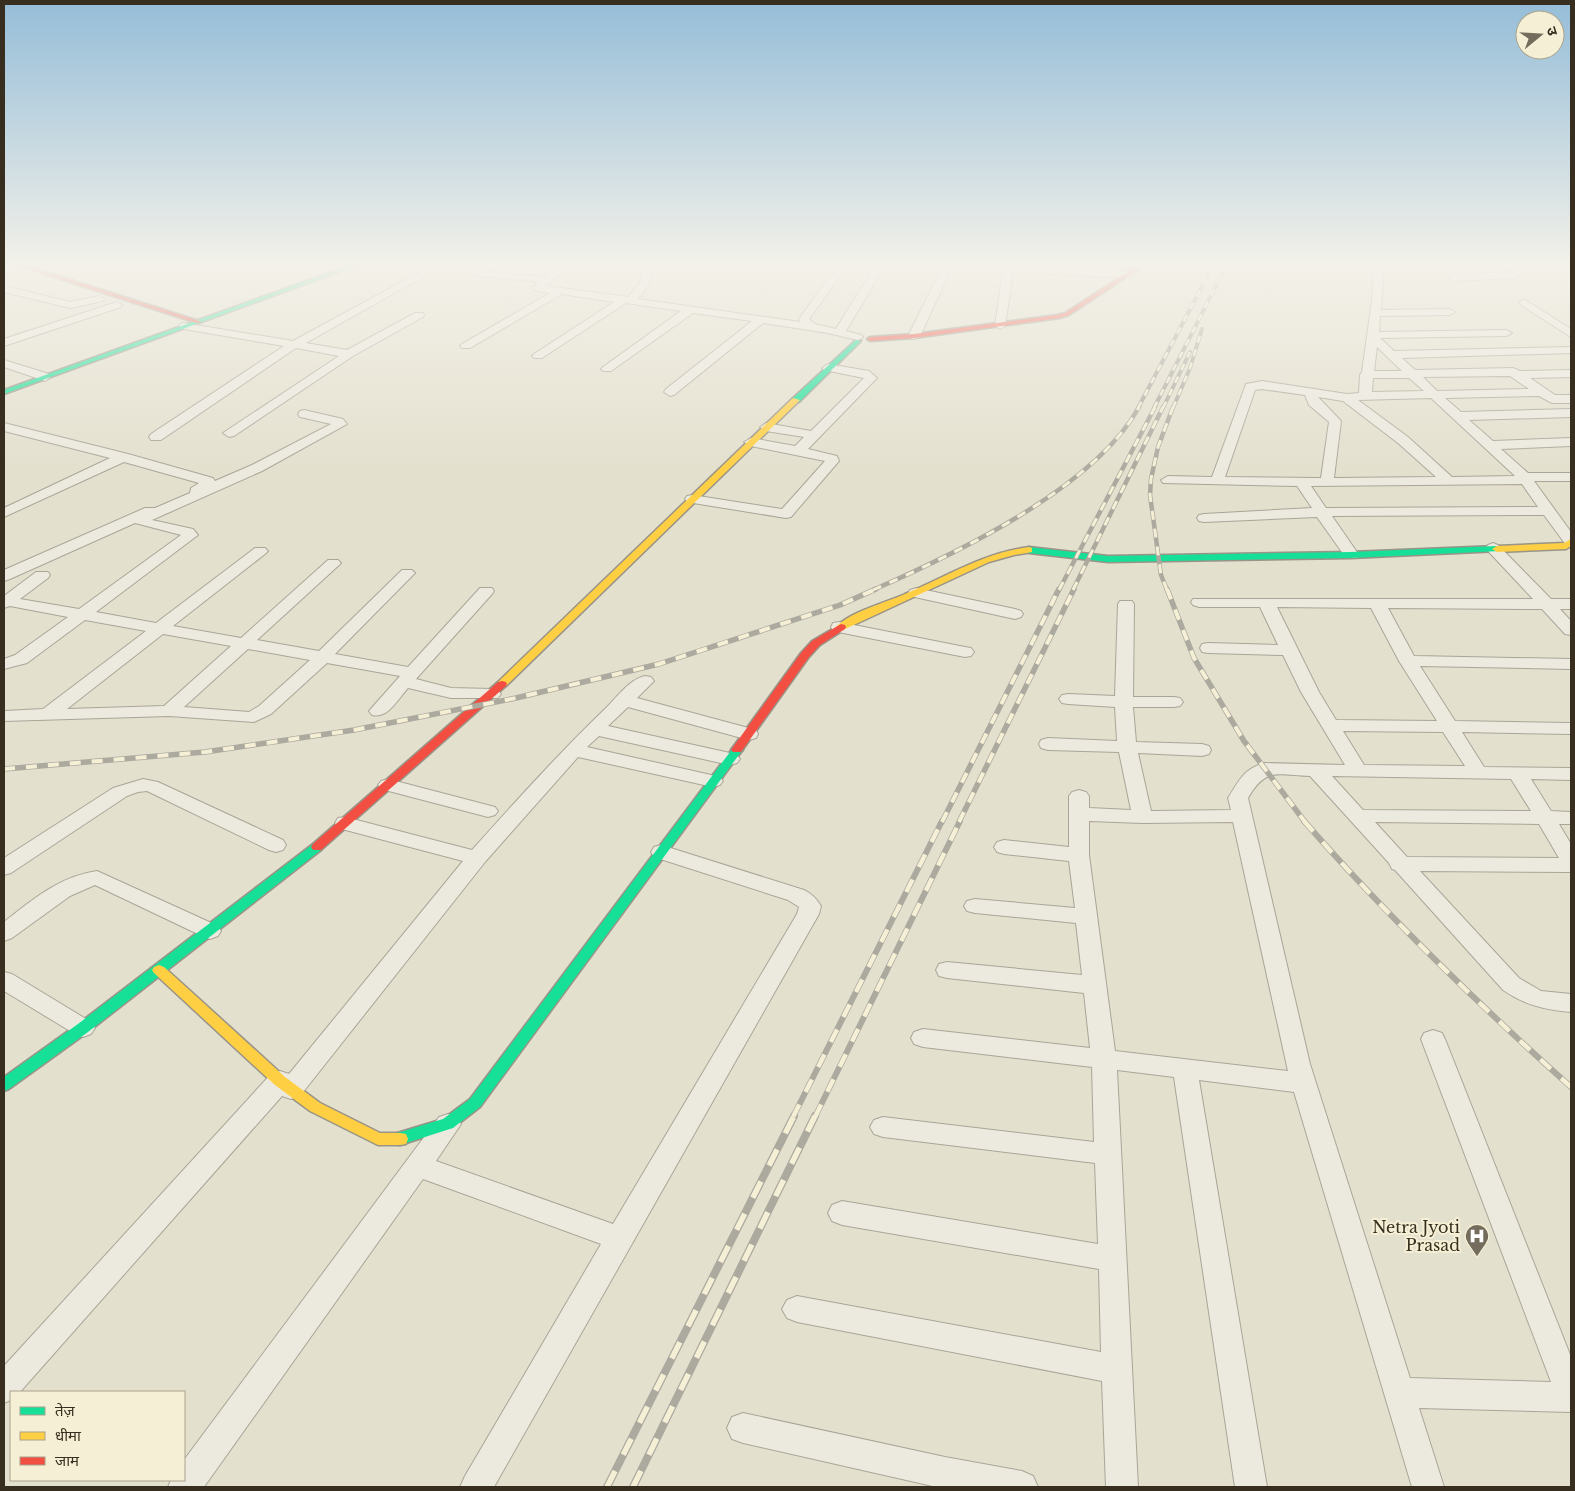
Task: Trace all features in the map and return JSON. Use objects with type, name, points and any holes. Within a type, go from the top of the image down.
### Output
[{"type":"street","points":[[4,344],[34,334]]},
{"type":"street","points":[[4,384],[40,375],[156,334]]},
{"type":"street","points":[[238,334],[349,354]]},
{"type":"street","points":[[156,437],[294,345],[315,334]]},
{"type":"street","points":[[229,433],[349,354],[386,334]]},
{"type":"street","points":[[466,346],[487,334]]},
{"type":"street","points":[[538,356],[575,334]]},
{"type":"street","points":[[607,369],[657,334]]},
{"type":"street","points":[[670,392],[744,334]]},
{"type":"street","points":[[844,334],[858,339],[935,334]]},
{"type":"street","points":[[1372,336],[1480,334]]},
{"type":"street","points":[[1507,334],[1531,351]]},
{"type":"street","points":[[1372,336],[1525,478],[1570,544]]},
{"type":"street","points":[[1364,396],[1372,336]]},
{"type":"street","points":[[4,1085],[83,1028],[210,931],[307,856],[345,823],[492,694],[858,339]]},
{"type":"street","points":[[1392,356],[1571,350]]},
{"type":"street","points":[[1553,351],[1571,363]]},
{"type":"street","points":[[4,362],[40,375]]},
{"type":"street","points":[[798,451],[871,378],[865,374],[828,368]]},
{"type":"street","points":[[1366,375],[1513,372],[1555,400],[1571,399]]},
{"type":"street","points":[[1520,375],[1571,373]]},
{"type":"street","points":[[4,392],[40,375]]},
{"type":"street","points":[[1217,481],[1250,387],[1262,385],[1310,394],[1347,398],[1542,392]]},
{"type":"street","points":[[1310,394],[1312,402],[1327,412],[1335,421],[1328,483]]},
{"type":"street","points":[[1347,398],[1403,440],[1449,482]]},
{"type":"street","points":[[1460,416],[1571,413]]},
{"type":"street","points":[[4,664],[21,659],[191,535],[188,532],[141,522],[140,520],[257,468],[340,424],[304,414]]},
{"type":"street","points":[[4,427],[204,479],[208,484],[4,576]]},
{"type":"street","points":[[766,428],[814,435]]},
{"type":"street","points":[[692,499],[779,514],[788,512],[832,461],[830,457],[751,442]]},
{"type":"street","points":[[1491,445],[1571,442]]},
{"type":"street","points":[[4,513],[123,457]]},
{"type":"street","points":[[1168,480],[1328,483],[1449,482],[1571,477]]},
{"type":"street","points":[[1301,482],[1324,512],[1351,555]]},
{"type":"street","points":[[1204,518],[1324,512],[1547,510]]},
{"type":"street","points":[[184,1487],[448,1124],[475,1103],[730,760],[805,655],[816,643],[839,627],[879,606],[916,592],[988,558],[1001,553],[1023,549],[1108,559],[1351,555],[1570,544]]},
{"type":"street","points":[[1493,548],[1571,630]]},
{"type":"street","points":[[47,715],[260,551]]},
{"type":"street","points":[[169,711],[333,563]]},
{"type":"street","points":[[4,716],[169,711],[242,718],[254,717],[265,710],[322,658],[407,573]]},
{"type":"street","points":[[5,602],[42,575]]},
{"type":"street","points":[[378,711],[486,591]]},
{"type":"street","points":[[916,592],[1016,614]]},
{"type":"street","points":[[5,602],[84,614],[322,658],[408,678],[451,693],[492,694]]},
{"type":"street","points":[[1199,602],[1571,604]]},
{"type":"street","points":[[1266,602],[1288,650],[1329,725],[1358,770]]},
{"type":"street","points":[[1376,603],[1408,661],[1478,772]]},
{"type":"street","points":[[1126,604],[1122,665],[1127,747],[1142,817]]},
{"type":"street","points":[[839,627],[966,652]]},
{"type":"street","points":[[1208,648],[1288,650]]},
{"type":"street","points":[[1408,661],[1571,664]]},
{"type":"street","points":[[4,1388],[285,1085],[476,858],[574,750],[623,700],[645,682]]},
{"type":"street","points":[[1068,699],[1174,702]]},
{"type":"street","points":[[623,700],[749,734]]},
{"type":"street","points":[[1329,725],[1571,728]]},
{"type":"street","points":[[594,729],[730,760]]},
{"type":"street","points":[[1048,744],[1202,750]]},
{"type":"street","points":[[574,750],[713,782]]},
{"type":"street","points":[[1315,769],[1399,864],[1511,984],[1524,995],[1538,1000],[1571,1003]]},
{"type":"street","points":[[1428,1487],[1298,1064],[1238,798],[1250,778],[1265,770],[1315,769],[1571,774]]},
{"type":"street","points":[[1517,773],[1571,860]]},
{"type":"street","points":[[4,868],[120,792],[142,785],[151,786],[276,845]]},
{"type":"street","points":[[388,785],[488,811]]},
{"type":"street","points":[[1122,1487],[1104,1060],[1093,984],[1088,917],[1079,855],[1079,805],[1142,817],[1241,816]]},
{"type":"street","points":[[1358,816],[1571,818]]},
{"type":"street","points":[[345,823],[476,858]]},
{"type":"street","points":[[1004,847],[1079,855]]},
{"type":"street","points":[[476,1487],[808,914],[810,906],[804,899],[796,895],[661,852]]},
{"type":"street","points":[[1399,864],[1571,865]]},
{"type":"street","points":[[4,933],[71,885],[88,878],[97,878],[210,931]]},
{"type":"street","points":[[975,906],[1088,917]]},
{"type":"street","points":[[159,970],[285,1085],[315,1107],[358,1131],[378,1139],[403,1139],[448,1124]]},
{"type":"street","points":[[947,970],[1093,984]]},
{"type":"street","points":[[4,980],[83,1028]]},
{"type":"street","points":[[923,1038],[1304,1083]]},
{"type":"street","points":[[1400,1393],[1571,1396],[1433,1039]]},
{"type":"street","points":[[1185,1070],[1251,1487]]},
{"type":"street","points":[[883,1127],[1108,1154]]},
{"type":"street","points":[[418,1166],[620,1239]]},
{"type":"street","points":[[842,1213],[1112,1258]]},
{"type":"street","points":[[796,1309],[1117,1369]]},
{"type":"street","points":[[743,1428],[944,1473],[1022,1487]]},
{"type":"railway","points":[[1138,408],[1177,334]]},
{"type":"railway","points":[[1154,408],[1192,334]]},
{"type":"railway","points":[[1173,408],[1190,368],[1201,334]]},
{"type":"railway","points":[[1163,408],[1190,352]]},
{"type":"railway","points":[[873,590],[982,538],[1057,491],[1090,465],[1118,437],[1139,407]]},
{"type":"railway","points":[[1059,590],[1155,407]]},
{"type":"railway","points":[[1073,590],[1163,407]]},
{"type":"railway","points":[[1167,590],[1161,575],[1150,495],[1151,479],[1158,447],[1173,407]]},
{"type":"railway","points":[[4,769],[205,752],[354,730],[516,698],[659,664],[840,605],[876,589]]},
{"type":"railway","points":[[942,822],[1059,589]]},
{"type":"railway","points":[[959,822],[1074,589]]},
{"type":"railway","points":[[1167,589],[1194,658],[1244,741],[1305,822]]},
{"type":"railway","points":[[793,1117],[942,821]]},
{"type":"railway","points":[[815,1117],[960,821]]},
{"type":"railway","points":[[1304,821],[1433,958],[1571,1087]]},
{"type":"railway","points":[[607,1487],[794,1116]]},
{"type":"railway","points":[[633,1487],[815,1116]]},
{"type":"traffic: fast","points":[[4,392],[166,334]]},
{"type":"traffic: fast","points":[[796,400],[858,341]]},
{"type":"traffic: fast","points":[[1029,550],[1108,559],[1351,555],[1497,549]]},
{"type":"traffic: fast","points":[[400,1139],[448,1124],[475,1103],[737,750]]},
{"type":"traffic: fast","points":[[4,1085],[83,1028],[317,847]]},
{"type":"traffic: slow","points":[[502,684],[796,400]]},
{"type":"traffic: slow","points":[[1497,549],[1566,546],[1571,542]]},
{"type":"traffic: slow","points":[[841,627],[985,560],[999,555],[1029,550]]},
{"type":"traffic: slow","points":[[159,970],[280,1081],[315,1107],[378,1139],[400,1139]]},
{"type":"traffic: jam","points":[[870,339],[932,334]]},
{"type":"traffic: jam","points":[[737,750],[805,655],[816,643],[841,627]]},
{"type":"traffic: jam","points":[[317,847],[502,684]]},
{"type":"place","name":"Netra Jyoti Prasad","points":[[1477,1257]]}]
